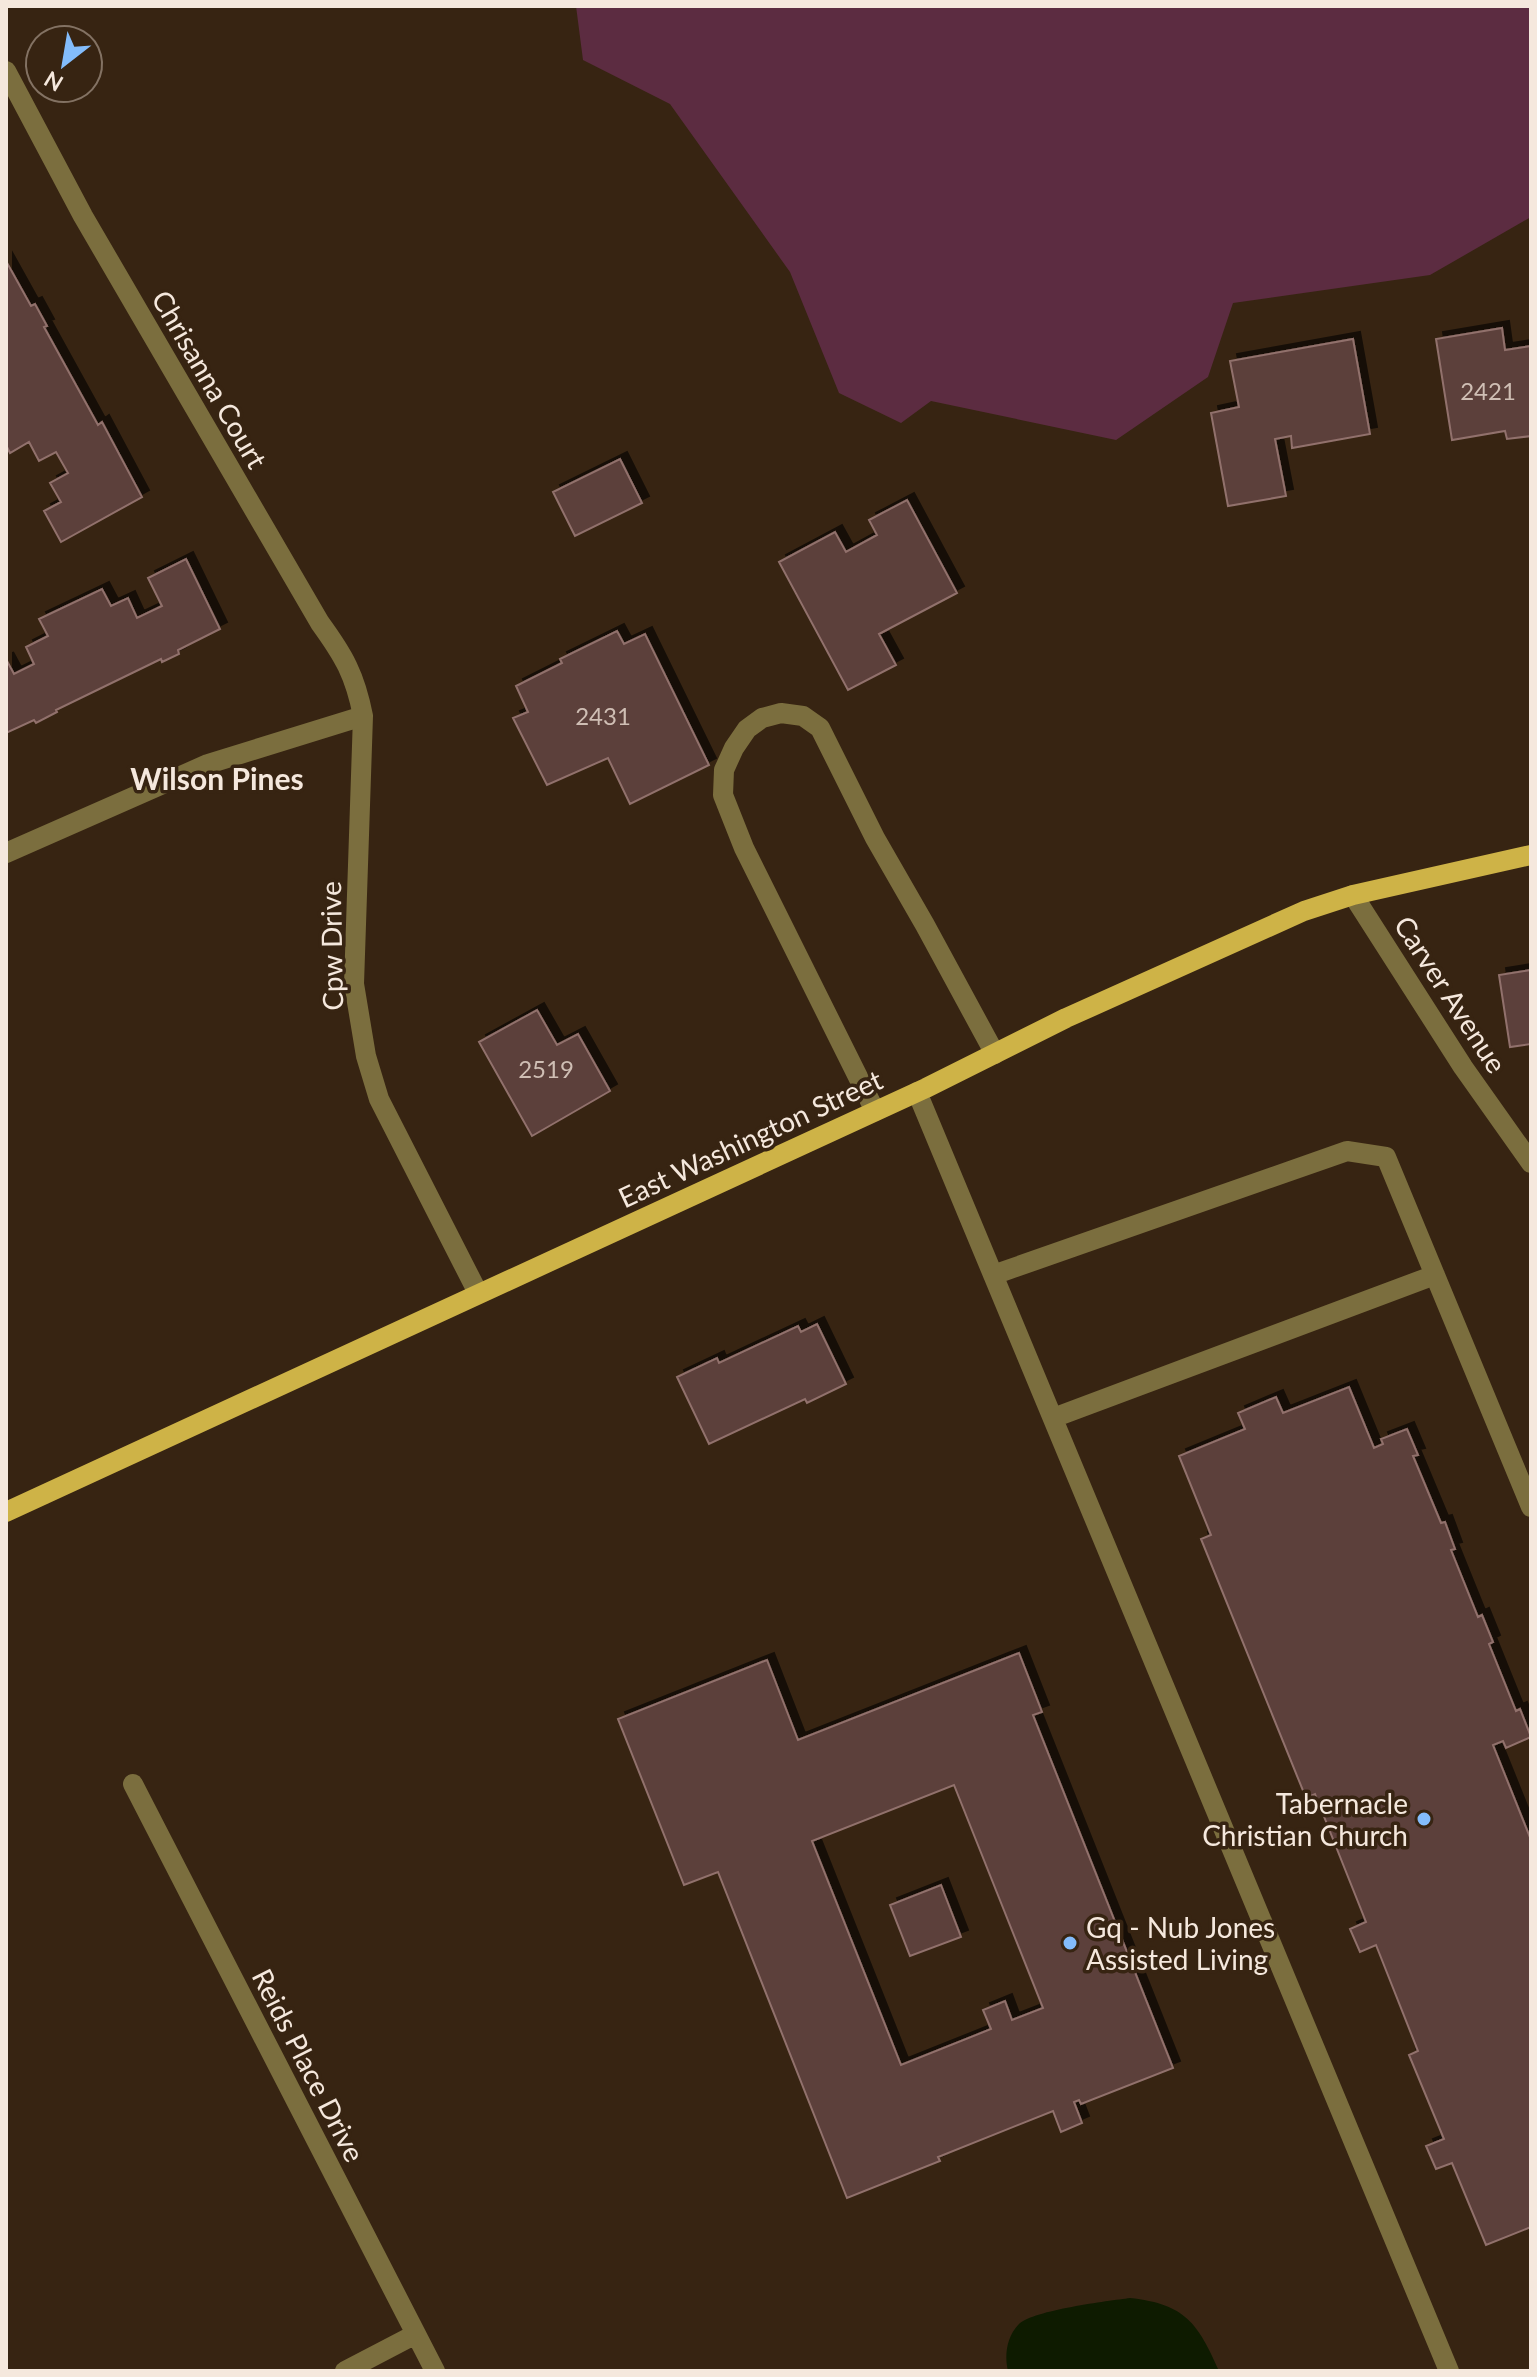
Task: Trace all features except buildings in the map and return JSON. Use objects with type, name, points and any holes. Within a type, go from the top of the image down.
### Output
[{"type":"main road","name":"East Washington Street","points":[[6,1512],[917,1092],[1066,1018],[1304,911],[1353,895],[1531,855]]},
{"type":"street","name":"Chrisanna Court","points":[[6,71],[83,216],[320,623],[344,656],[359,693],[363,716]]},
{"type":"street","points":[[875,1111],[744,848],[723,795],[724,770],[734,748],[747,729],[762,718],[781,713],[803,716],[820,728],[875,838],[995,1054]]},
{"type":"street","points":[[6,853],[208,764],[363,716]]},
{"type":"street","name":"Cpw Drive","points":[[363,716],[354,984],[366,1056],[379,1099],[478,1293]]},
{"type":"street","name":"Carver Avenue","points":[[1353,895],[1463,1067],[1531,1163]]},
{"type":"street","points":[[917,1092],[1449,2371]]},
{"type":"street","points":[[993,1275],[1347,1151],[1386,1157],[1531,1507]]},
{"type":"street","points":[[1053,1418],[1435,1275]]},
{"type":"street","name":"Reids Place Drive","points":[[133,1784],[435,2371]]},
{"type":"street","points":[[345,2371],[416,2334]]},
{"type":"shaded area","points":[[576,6],[1531,6],[1531,217],[1430,275],[1233,303],[1208,377],[1116,440],[931,401],[901,423],[839,393],[790,272],[670,104],[583,60]]},
{"type":"shaded area","points":[[1130,2298],[1164,2305],[1187,2319],[1204,2340],[1219,2371],[1008,2371],[1009,2340],[1019,2324],[1027,2319],[1072,2307]]},
{"type":"place","name":"Tabernacle Christian Church","points":[[1424,1819]]},
{"type":"place","name":"Gq - Nub Jones Assisted Living","points":[[1070,1943]]},
{"type":"district","name":"Wilson Pines","points":[[217,778]]}]
